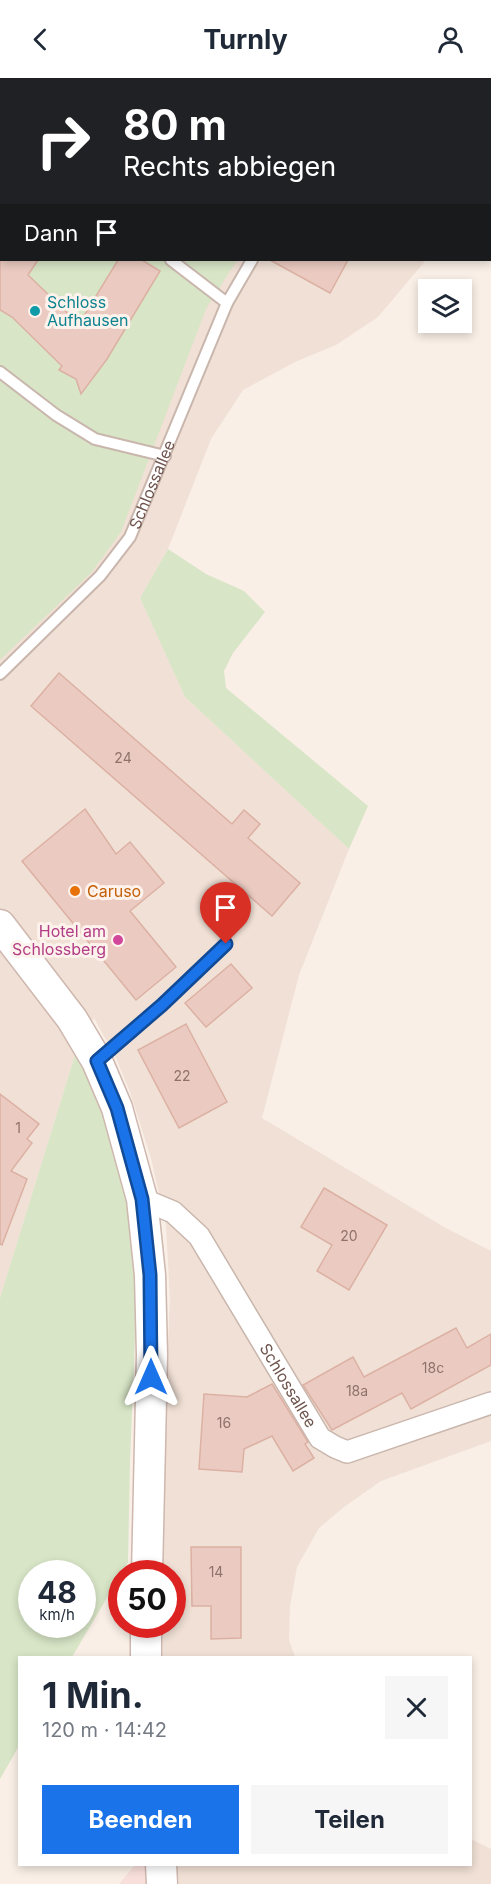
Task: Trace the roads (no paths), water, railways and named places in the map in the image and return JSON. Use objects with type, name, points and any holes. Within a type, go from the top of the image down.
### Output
[{"type":"main road","points":[[4,938],[72,1018],[97,1061],[117,1108],[142,1199],[150,1275],[152,1355],[147,1560]]},
{"type":"main road","points":[[146,1638],[146,1656]]},
{"type":"main road","points":[[161,1866],[162,1884]]},
{"type":"street","name":"Schlossallee","points":[[142,1199],[173,1212],[199,1236],[320,1438],[335,1448],[347,1452],[491,1403]]},
{"type":"lane","points":[[172,261],[227,303]]},
{"type":"lane","name":"Schlossallee","points":[[0,674],[100,576],[130,537],[227,303],[251,261]]},
{"type":"lane","points":[[0,372],[56,415],[95,440],[165,456]]},
{"type":"lane","points":[[97,1061],[162,1005],[226,944]]},
{"type":"place","name":"Schloss Aufhausen","points":[[35,311]]},
{"type":"place","name":"Caruso","points":[[75,891]]},
{"type":"place","name":"Hotel am Schlossberg","points":[[118,940]]}]
